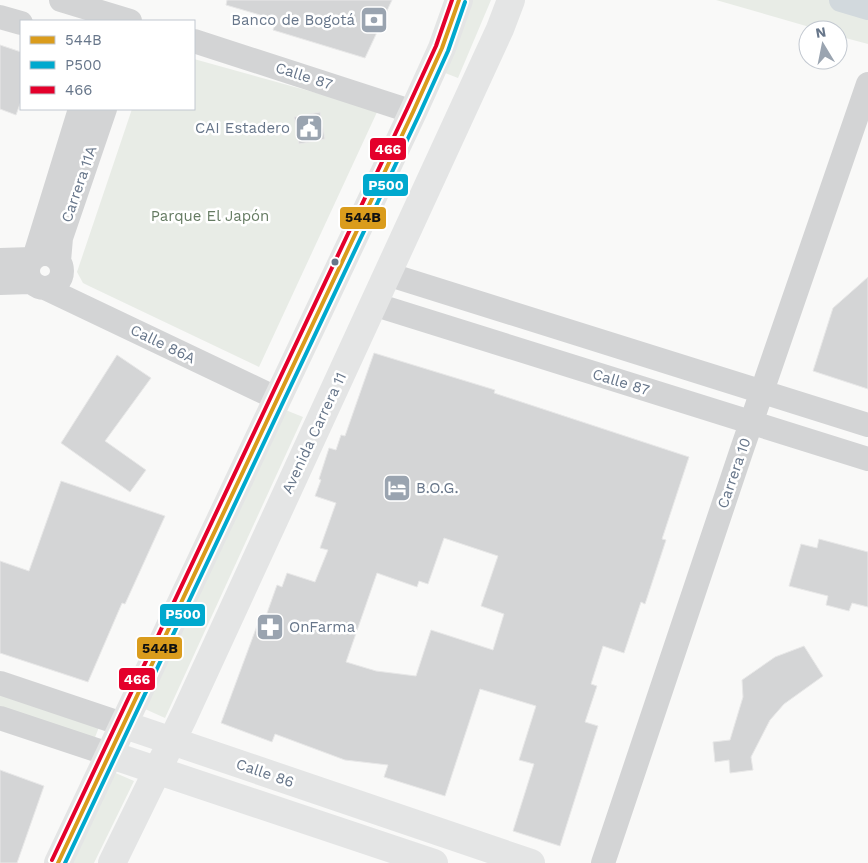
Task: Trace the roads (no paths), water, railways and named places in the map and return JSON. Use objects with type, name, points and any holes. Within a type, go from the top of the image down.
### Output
[{"type":"main road","points":[[58,863],[111,755],[413,112],[442,48],[459,0]]},
{"type":"main road","name":"Avenida Carrera 11","points":[[112,863],[172,742],[500,29],[511,0]]},
{"type":"main road","name":"Calle 86","points":[[125,725],[531,863]]},
{"type":"main road","points":[[111,755],[434,863]]},
{"type":"street","points":[[61,0],[116,19]]},
{"type":"street","points":[[0,17],[20,24]]},
{"type":"street","name":"Calle 87","points":[[195,41],[413,112]]},
{"type":"street","name":"Carrera 10","points":[[603,863],[761,392],[868,84]]},
{"type":"street","name":"Carrera 11A","points":[[36,272],[80,110]]},
{"type":"street","name":"Carrera 11A","points":[[36,272],[43,254],[49,254],[59,261],[61,238],[105,110]]},
{"type":"street","name":"Calle 86A","points":[[0,260],[36,272],[278,399]]},
{"type":"street","name":"Calle 86A","points":[[0,283],[36,272]]},
{"type":"street","points":[[387,274],[868,425]]},
{"type":"street","name":"Calle 87","points":[[373,304],[868,459]]},
{"type":"street","name":"Calle 86","points":[[0,683],[125,725]]},
{"type":"street","points":[[0,718],[111,755]]},
{"type":"waterway","points":[[841,0],[868,8]]},
{"type":"place","name":"Banco de Bogotá","points":[[374,20]]},
{"type":"place","name":"CAI Estadero","points":[[309,128]]},
{"type":"place","name":"B.O.G.","points":[[397,488]]},
{"type":"place","name":"OnFarma","points":[[270,627]]},
{"type":"park label","name":"Parque El Japón","points":[[210,216]]}]
